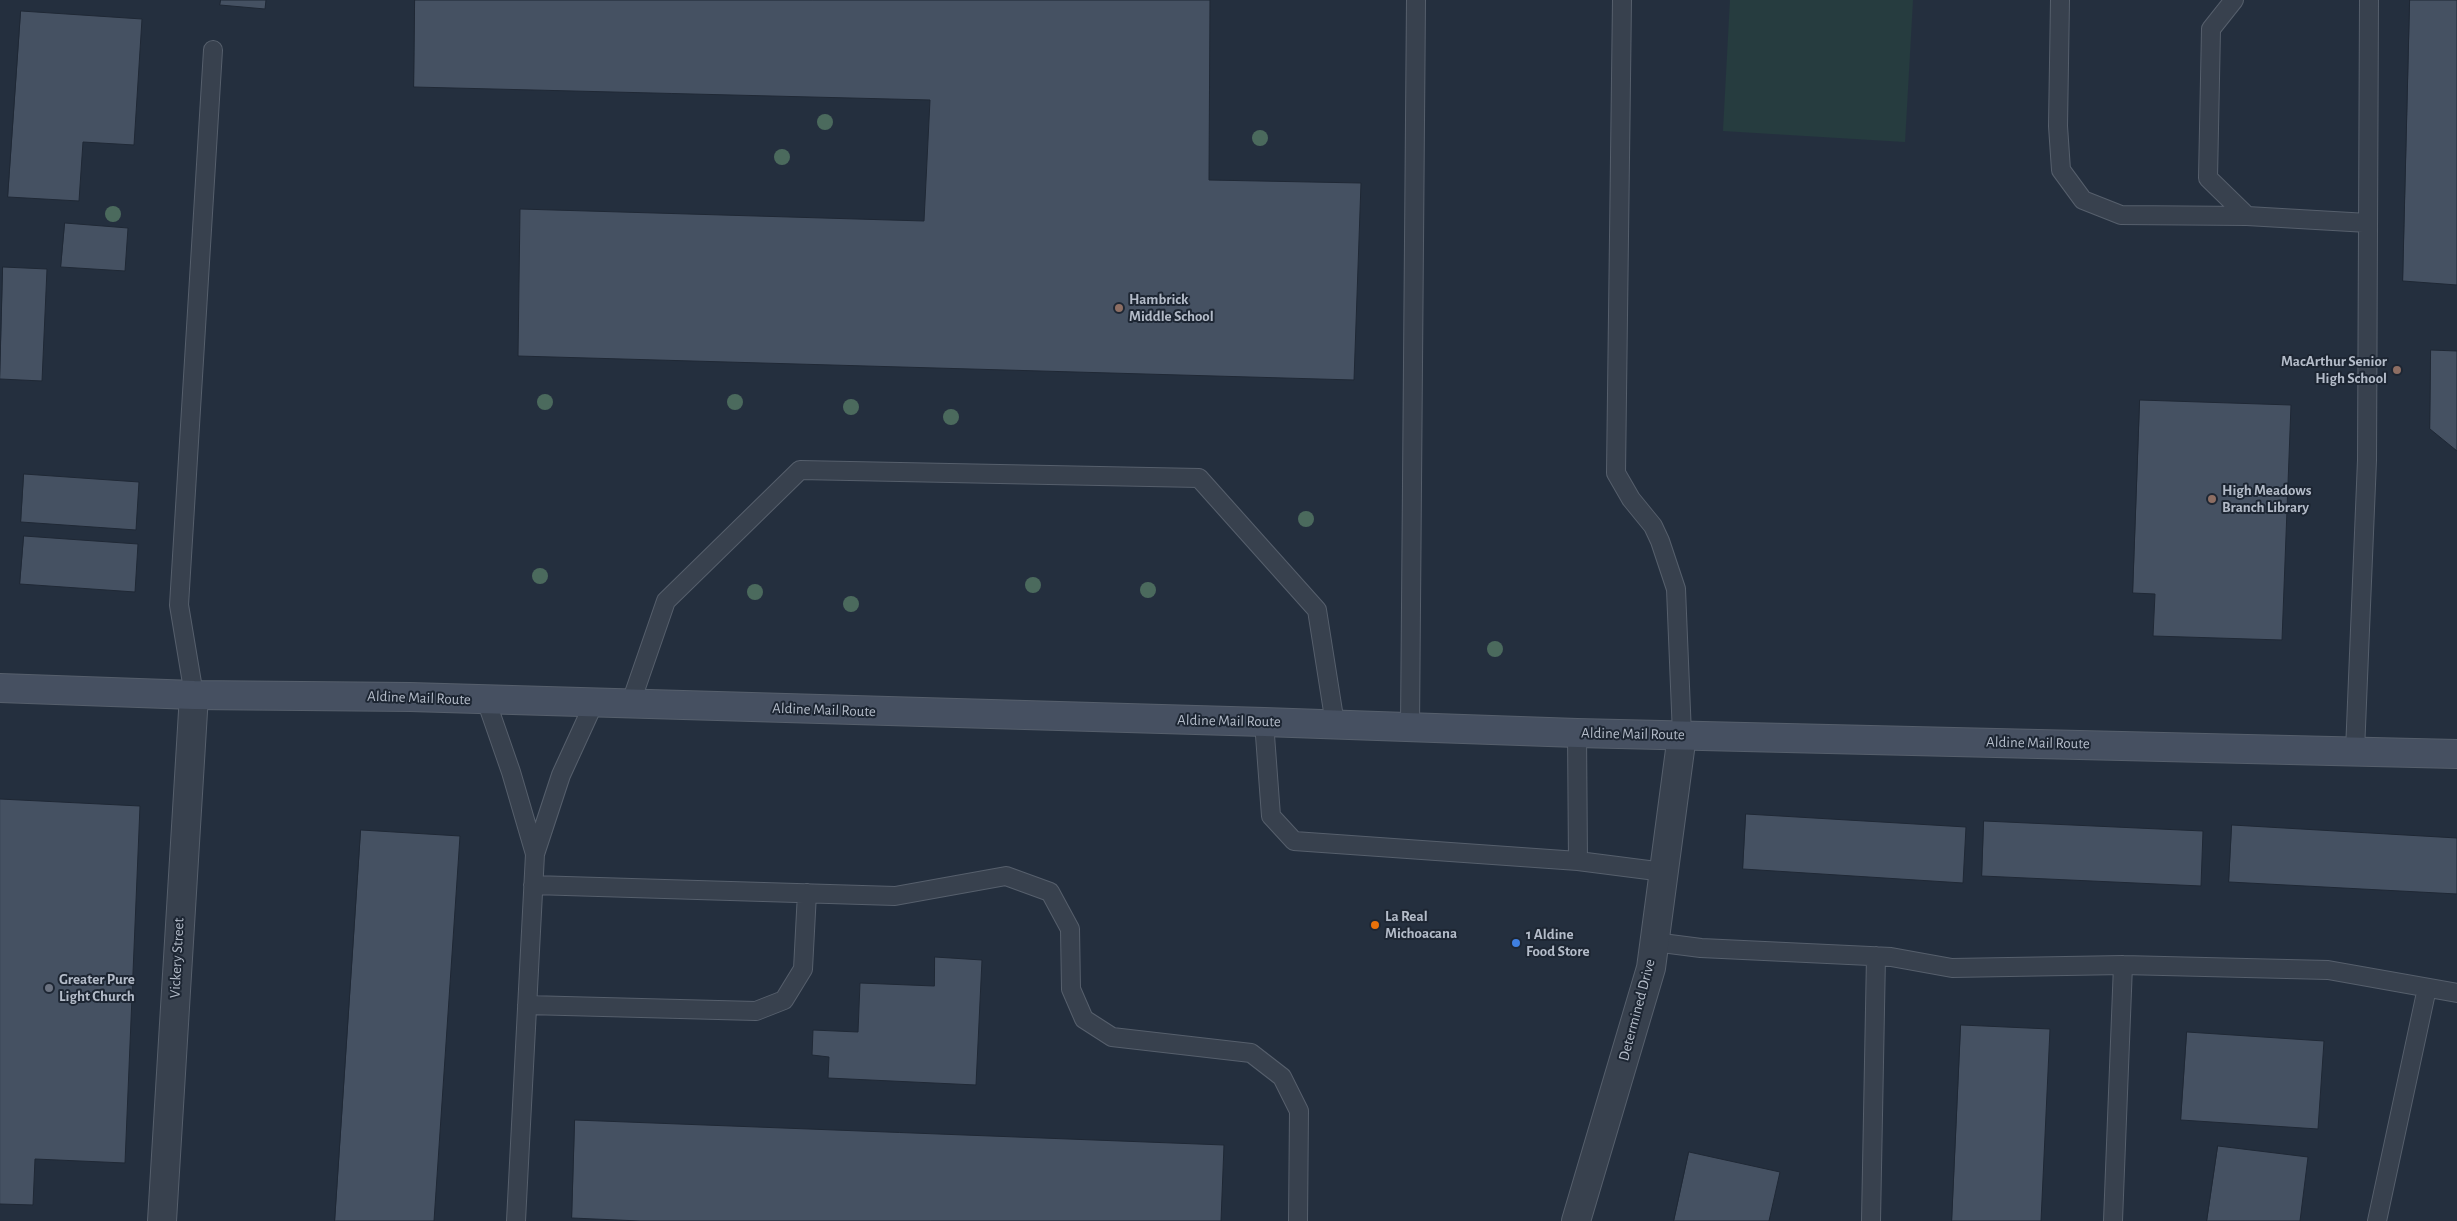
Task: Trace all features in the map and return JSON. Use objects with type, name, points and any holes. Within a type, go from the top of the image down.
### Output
[{"type":"main road","name":"Aldine Mail Route","points":[[0,688],[194,695],[486,700],[1410,726],[1577,733],[2457,754]]},
{"type":"street","name":"Vickery Street","points":[[162,1221],[194,695]]},
{"type":"street","name":"Determined Drive","points":[[1576,1221],[1651,968],[1682,735]]},
{"type":"lane","points":[[1410,726],[1416,0]]},
{"type":"lane","points":[[1622,0],[1616,473],[1631,499],[1653,526],[1676,589],[1682,735]]},
{"type":"lane","points":[[2060,0],[2058,126],[2060,170],[2083,200],[2121,216],[2247,216],[2368,223]]},
{"type":"lane","points":[[2234,0],[2211,29],[2208,178],[2247,216]]},
{"type":"lane","points":[[2355,751],[2367,460],[2370,0]]},
{"type":"lane","points":[[194,695],[179,605],[213,50]]},
{"type":"lane","points":[[630,705],[666,601],[800,470],[1199,478],[1317,610],[1335,724]]},
{"type":"lane","points":[[486,700],[511,772],[535,854]]},
{"type":"lane","points":[[516,1221],[535,854],[561,775],[594,704]]},
{"type":"lane","points":[[1264,722],[1271,816],[1294,841],[1578,861],[1664,872]]},
{"type":"lane","points":[[1577,733],[1578,861]]},
{"type":"lane","points":[[533,885],[895,896],[1006,876],[1050,892],[1070,929],[1071,990],[1084,1019],[1112,1037],[1251,1053],[1282,1077],[1299,1111],[1298,1221]]},
{"type":"lane","points":[[527,1005],[756,1011],[784,1000],[803,970],[807,893]]},
{"type":"lane","points":[[1654,942],[1702,948],[1876,956],[1952,968],[2122,965],[2328,970],[2457,993]]},
{"type":"lane","points":[[1871,1221],[1876,956]]},
{"type":"lane","points":[[2113,1221],[2122,965]]},
{"type":"lane","points":[[2377,1221],[2427,988]]},
{"type":"green space","points":[[1730,0],[1913,0],[1905,142],[1723,131]]},
{"type":"building","points":[[221,0],[266,0],[265,9],[220,5]]},
{"type":"building","points":[[415,0],[1210,0],[1209,180],[1361,183],[1354,380],[518,356],[520,209],[924,221],[930,100],[414,87]]},
{"type":"building","points":[[2410,0],[2457,0],[2457,285],[2403,281]]},
{"type":"building","points":[[21,11],[142,19],[134,145],[83,142],[79,201],[8,197]]},
{"type":"building","points":[[65,223],[128,228],[125,271],[61,267]]},
{"type":"building","points":[[3,267],[47,269],[42,381],[0,379]]},
{"type":"building","points":[[2431,350],[2457,351],[2457,451],[2430,429]]},
{"type":"building","name":"High Meadows Branch Library","points":[[2140,400],[2291,405],[2282,640],[2153,636],[2155,594],[2133,593]]},
{"type":"building","points":[[24,474],[139,482],[136,530],[21,522]]},
{"type":"building","points":[[24,536],[138,544],[135,592],[20,584]]},
{"type":"building","points":[[0,799],[140,806],[125,1163],[35,1159],[33,1205],[0,1204]]},
{"type":"building","points":[[1746,814],[1966,827],[1963,883],[1743,869]]},
{"type":"building","points":[[1984,821],[2203,831],[2201,886],[1982,876]]},
{"type":"building","points":[[2232,825],[2457,838],[2457,894],[2229,882]]},
{"type":"building","points":[[361,830],[460,836],[434,1221],[335,1221]]},
{"type":"building","points":[[935,957],[982,960],[976,1085],[828,1078],[829,1057],[812,1055],[813,1030],[858,1032],[860,983],[934,986]]},
{"type":"building","points":[[1961,1025],[2050,1029],[2041,1221],[1952,1221]]},
{"type":"building","points":[[2187,1032],[2324,1041],[2318,1129],[2181,1120]]},
{"type":"building","points":[[575,1120],[1224,1145],[1221,1221],[640,1221],[572,1218]]},
{"type":"building","points":[[2218,1146],[2308,1157],[2300,1221],[2207,1221]]},
{"type":"building","points":[[1689,1152],[1780,1172],[1769,1221],[1674,1221]]},
{"type":"place","name":"Hambrick Middle School","points":[[1119,308]]},
{"type":"place","name":"MacArthur Senior High School","points":[[2397,370]]},
{"type":"place","name":"High Meadows Branch Library","points":[[2212,499]]},
{"type":"place","name":"La Real Michoacana","points":[[1375,925]]},
{"type":"place","name":"1 Aldine Food Store","points":[[1516,943]]},
{"type":"place","name":"Greater Pure Light Church","points":[[49,988]]}]
